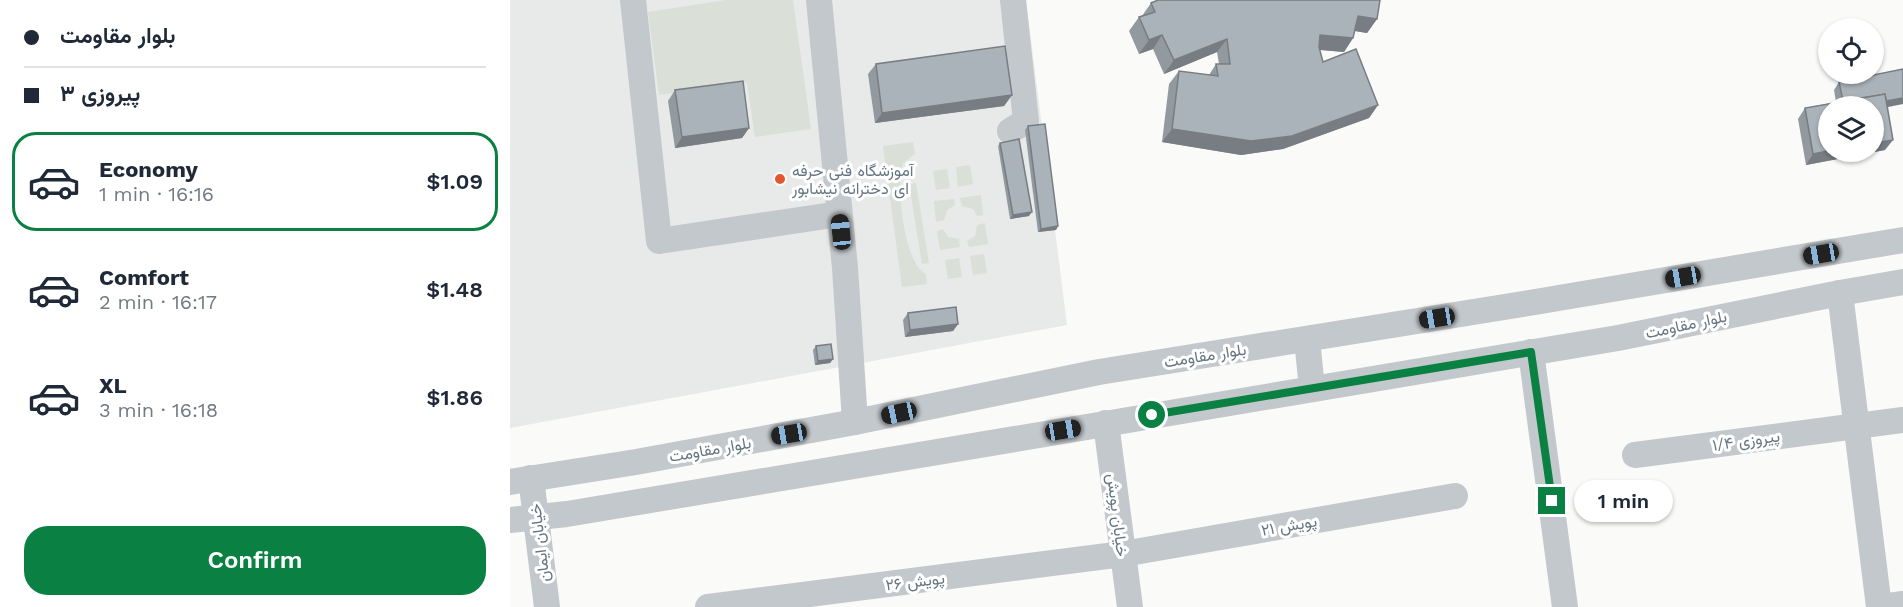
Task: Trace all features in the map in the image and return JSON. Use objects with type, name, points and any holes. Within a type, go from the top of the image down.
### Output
[{"type":"street","points":[[633,0],[659,241],[839,214]]},
{"type":"street","points":[[819,0],[855,422]]},
{"type":"street","points":[[1010,131],[1026,122],[1013,0]]},
{"type":"street","name":"بلوار مقاومت","points":[[520,480],[636,462],[855,422],[1098,372],[1903,240]]},
{"type":"street","name":"بلوار مقاومت","points":[[510,520],[567,514],[1618,338],[1840,292],[1903,282]]},
{"type":"street","points":[[1840,292],[1880,607],[1903,604]]},
{"type":"street","points":[[1307,339],[1312,389]]},
{"type":"street","points":[[1531,352],[1565,607]]},
{"type":"street","name":"پیروزی ۱/۴","points":[[1635,455],[1903,420]]},
{"type":"street","name":"خیابان پویش","points":[[1106,423],[1130,607]]},
{"type":"street","name":"خیابان ایمان","points":[[520,480],[536,517],[547,607]]},
{"type":"street","name":"پویش ۲۱","points":[[1123,554],[1455,496]]},
{"type":"street","name":"پویش ۲۶","points":[[708,607],[1123,554]]},
{"type":"shaded area","name":"آموزشگاه فنی حرفه ای دخترانه نیشابور","points":[[510,0],[1026,0],[1067,325],[510,428]]},
{"type":"shaded area","points":[[726,0],[793,0],[811,129],[755,137],[747,83],[659,95],[648,12]]},
{"type":"shaded area","points":[[913,142],[915,154],[903,163],[900,188],[901,205],[907,240],[918,267],[926,274],[927,284],[902,287],[883,146]]},
{"type":"shaded area","points":[[970,165],[973,184],[958,187],[956,167]]},
{"type":"shaded area","points":[[947,169],[950,188],[936,190],[933,171]]},
{"type":"shaded area","points":[[916,183],[929,263],[922,264],[909,184]]},
{"type":"shaded area","points":[[981,195],[983,215],[977,216],[973,209],[962,206],[960,198]]},
{"type":"shaded area","points":[[954,199],[955,205],[947,210],[944,220],[936,222],[934,201]]},
{"type":"shaded area","points":[[985,223],[988,244],[969,247],[967,241],[975,236],[977,225]]},
{"type":"shaded area","points":[[943,229],[948,237],[959,239],[960,247],[940,250],[937,231]]},
{"type":"shaded area","points":[[984,254],[987,273],[973,275],[970,256]]},
{"type":"shaded area","points":[[959,258],[962,277],[948,279],[945,260]]},
{"type":"building","points":[[1158,0],[1380,0],[1377,19],[1358,16],[1353,38],[1320,35],[1319,47],[1323,62],[1356,49],[1378,105],[1292,136],[1251,141],[1172,129],[1179,71],[1218,76],[1216,64],[1230,64],[1227,39],[1174,60],[1162,35],[1149,40],[1139,17],[1155,12],[1151,3]]},
{"type":"building","points":[[1005,46],[1012,95],[882,113],[876,64]]},
{"type":"building","points":[[1903,69],[1903,98],[1886,101],[1885,94],[1842,96],[1839,84],[1884,84],[1884,73]]},
{"type":"building","points":[[743,81],[749,128],[682,137],[675,90]]},
{"type":"building","points":[[1885,94],[1893,140],[1884,141],[1884,96],[1874,96]]},
{"type":"building","points":[[1818,106],[1818,153],[1813,154],[1805,108]]},
{"type":"building","points":[[1045,124],[1058,226],[1041,229],[1028,126]]},
{"type":"building","points":[[1019,139],[1032,212],[1013,215],[1000,143]]},
{"type":"building","points":[[956,307],[958,324],[910,330],[908,313]]},
{"type":"building","points":[[831,344],[833,359],[818,361],[816,346]]},
{"type":"place","name":"آموزشگاه فنی حرفه ای دخترانه نیشابور","points":[[780,179]]},
{"type":"route","points":[[1152,415],[1531,352],[1552,501]]}]
